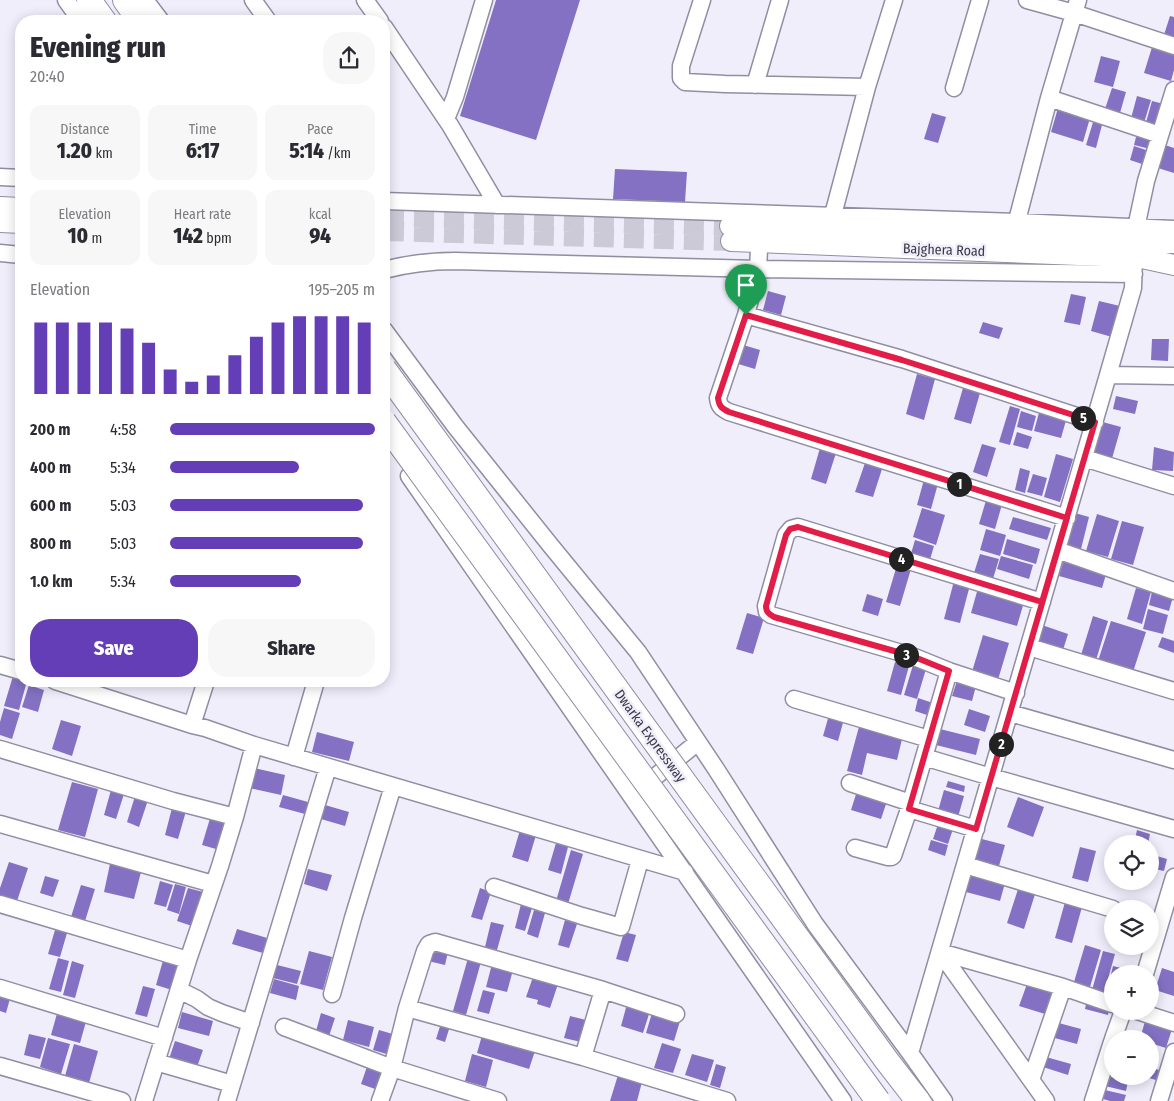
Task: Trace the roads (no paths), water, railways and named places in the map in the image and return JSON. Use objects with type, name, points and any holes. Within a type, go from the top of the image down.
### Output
[{"type":"highway","points":[[89,0],[100,15]]},
{"type":"highway","points":[[125,0],[136,15]]},
{"type":"highway","name":"Dwarka Expressway","points":[[390,377],[881,1053],[918,1101]]},
{"type":"highway","points":[[390,430],[878,1101]]},
{"type":"main road","points":[[0,207],[15,208]]},
{"type":"main road","points":[[0,222],[15,222]]},
{"type":"main road","name":"Bajghera Road","points":[[759,235],[831,223],[1015,230],[1133,250],[1174,265]]},
{"type":"main road","points":[[730,234],[759,235]]},
{"type":"main road","name":"Bajghera Road","points":[[759,235],[1133,250],[1174,243]]},
{"type":"street","points":[[66,0],[77,15]]},
{"type":"street","points":[[145,0],[156,15]]},
{"type":"street","points":[[253,0],[264,15]]},
{"type":"street","points":[[365,0],[376,15]]},
{"type":"street","points":[[446,119],[455,97],[484,0]]},
{"type":"street","points":[[702,0],[683,58],[680,73],[682,80],[688,82],[755,85],[867,87]]},
{"type":"street","points":[[755,85],[780,0]]},
{"type":"street","points":[[390,201],[831,223],[867,87],[894,0]]},
{"type":"street","points":[[1027,0],[1076,7],[1174,46]]},
{"type":"street","points":[[954,88],[977,1]]},
{"type":"street","points":[[1015,230],[1049,98],[1076,7]]},
{"type":"street","points":[[390,36],[446,119],[497,205]]},
{"type":"street","points":[[910,1053],[1133,288],[1133,250],[1146,181],[1174,90]]},
{"type":"street","points":[[1049,98],[1160,135]]},
{"type":"street","points":[[0,177],[15,178]]},
{"type":"street","points":[[390,268],[405,264],[455,261],[758,269],[1133,250],[1174,229]]},
{"type":"street","points":[[759,235],[758,269],[746,315],[718,398],[720,408],[1067,518]]},
{"type":"street","points":[[0,253],[15,254]]},
{"type":"street","points":[[746,315],[902,360],[1095,422]]},
{"type":"street","points":[[390,338],[461,434],[638,652],[815,924],[944,1101]]},
{"type":"street","points":[[1108,375],[1174,376]]},
{"type":"street","points":[[390,449],[843,1101]]},
{"type":"street","points":[[1084,458],[1170,482]]},
{"type":"street","points":[[1016,693],[949,671],[912,656],[774,617],[767,612],[766,606],[788,532],[790,529],[798,527],[1042,602]]},
{"type":"street","points":[[1057,550],[1174,591]]},
{"type":"street","points":[[1029,648],[1174,692]]},
{"type":"street","points":[[0,665],[15,669]]},
{"type":"street","points":[[855,848],[892,857],[910,806],[949,671]]},
{"type":"street","points":[[95,687],[192,725],[254,745],[685,872]]},
{"type":"street","points":[[192,725],[204,687]]},
{"type":"street","points":[[294,757],[314,687]]},
{"type":"street","points":[[794,699],[929,739]]},
{"type":"street","points":[[1010,713],[1174,760]]},
{"type":"street","points":[[632,796],[698,742]]},
{"type":"street","points":[[144,1101],[188,960],[220,866],[254,745]]},
{"type":"street","points":[[0,749],[173,801],[235,817]]},
{"type":"street","points":[[924,758],[1174,829]]},
{"type":"street","points":[[227,1101],[328,767]]},
{"type":"street","points":[[850,784],[976,829]]},
{"type":"street","points":[[332,994],[393,786]]},
{"type":"street","points":[[0,824],[213,884]]},
{"type":"street","points":[[494,887],[621,927],[640,860]]},
{"type":"street","points":[[965,865],[1104,906]]},
{"type":"street","points":[[1159,912],[1174,877]]},
{"type":"street","points":[[0,904],[188,960]]},
{"type":"street","points":[[380,1101],[392,1068],[407,1008],[426,947],[435,942],[603,990],[676,1014]]},
{"type":"street","points":[[940,952],[1063,987],[1104,1001]]},
{"type":"street","points":[[940,952],[1046,1101]]},
{"type":"street","points":[[1031,1080],[1063,987]]},
{"type":"street","points":[[0,988],[164,1038]]},
{"type":"street","points":[[179,990],[222,1013],[251,1023]]},
{"type":"street","points":[[583,1057],[603,990]]},
{"type":"street","points":[[407,1008],[583,1057],[727,1101]]},
{"type":"street","points":[[1159,1018],[1174,1023]]},
{"type":"street","points":[[284,1027],[392,1068],[498,1101]]},
{"type":"street","points":[[1159,1101],[1174,1052]]},
{"type":"street","points":[[156,1062],[232,1084]]},
{"type":"street","points":[[0,1066],[122,1101]]},
{"type":"street","points":[[1092,1101],[1104,1066]]},
{"type":"tunnel","points":[[390,217],[730,226]]},
{"type":"tunnel","points":[[390,231],[731,241]]}]
